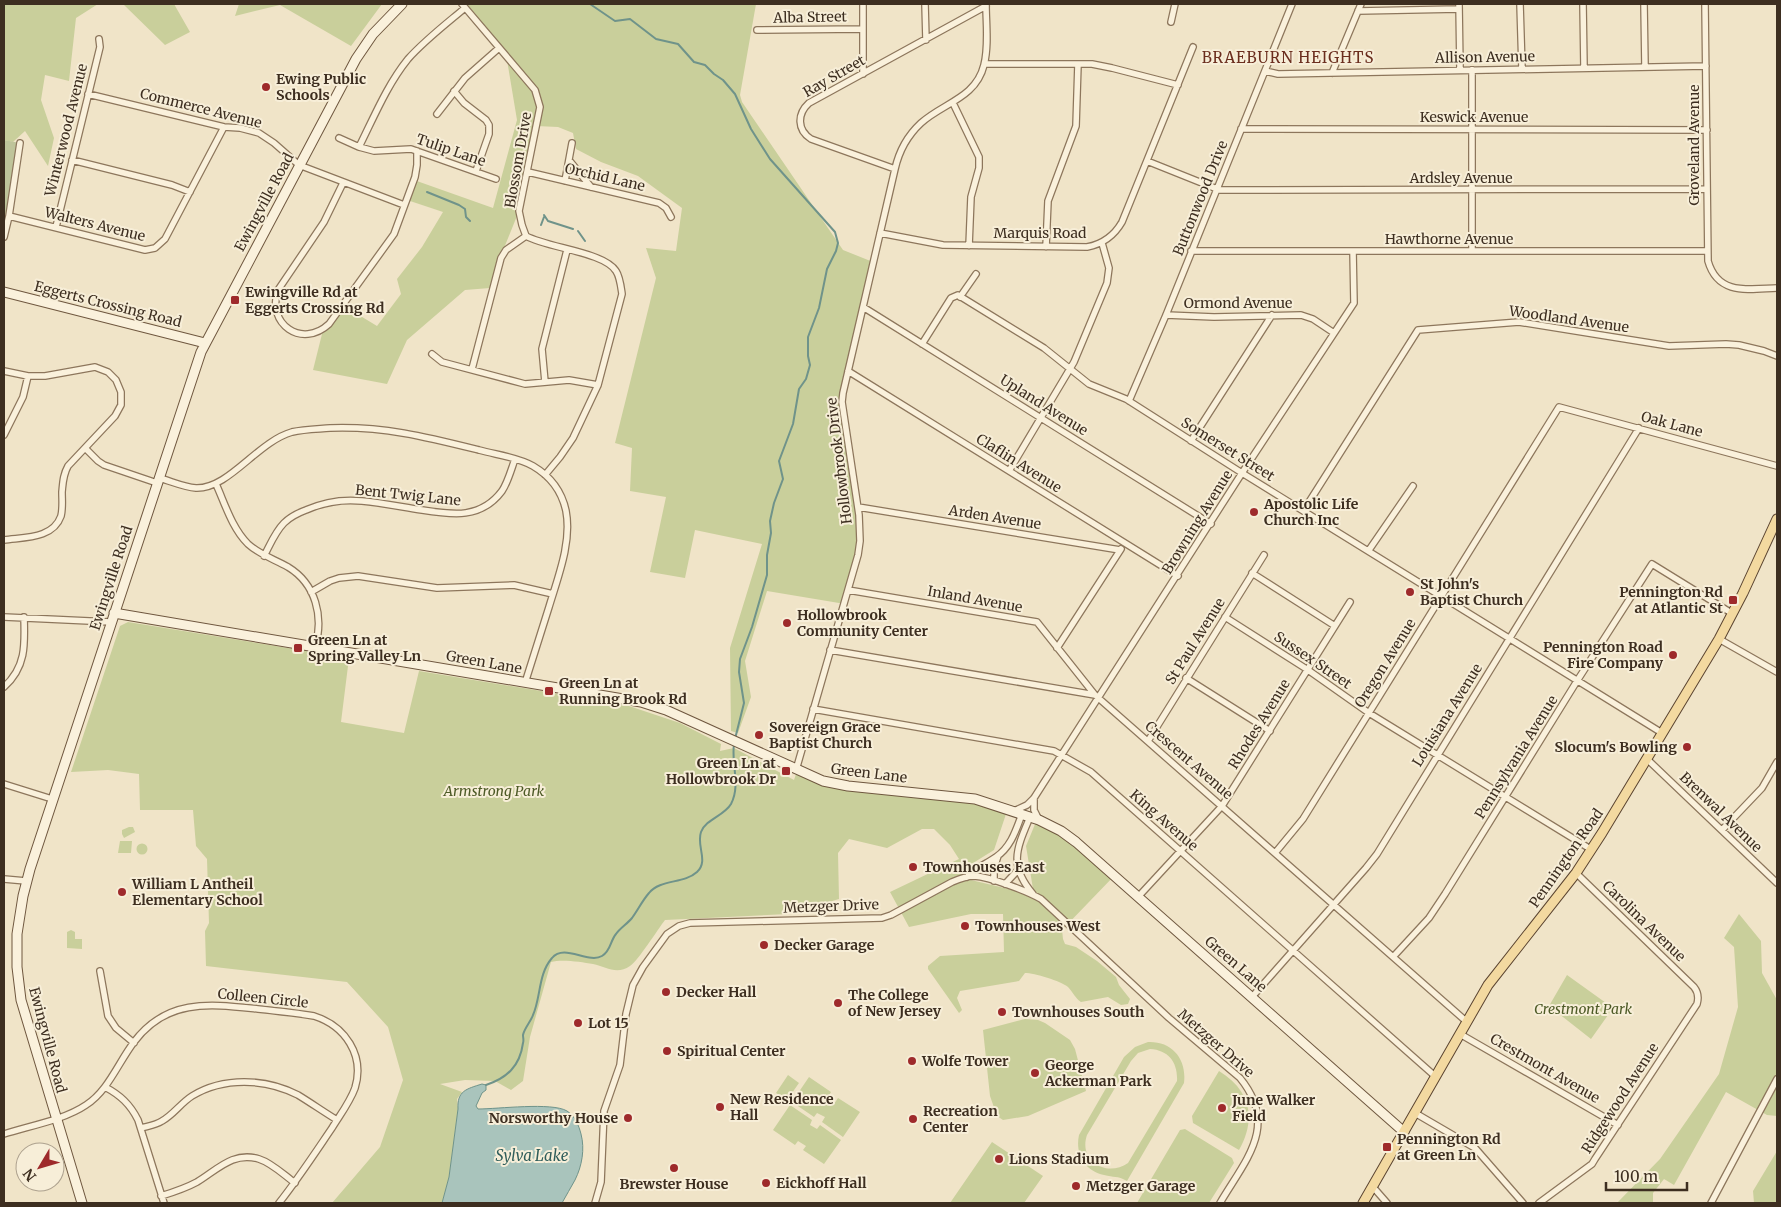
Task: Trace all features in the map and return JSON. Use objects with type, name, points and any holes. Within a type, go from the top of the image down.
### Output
[{"type":"main road","name":"Pennington Road","points":[[1363,1203],[1497,972],[1576,873],[1592,850],[1719,639],[1777,519]]},
{"type":"street","name":"Ewingville Road","points":[[82,1203],[26,1020],[18,984],[16,961],[17,934],[26,881],[205,343],[364,46],[385,20],[402,4]]},
{"type":"street","points":[[863,4],[863,74]]},
{"type":"street","points":[[925,4],[926,40]]},
{"type":"street","points":[[1171,22],[1176,4]]},
{"type":"street","name":"Buttonwood Drive","points":[[1129,401],[1166,315],[1292,4]]},
{"type":"street","points":[[1332,73],[1361,4]]},
{"type":"street","points":[[1520,4],[1522,69]]},
{"type":"street","points":[[1583,4],[1584,68]]},
{"type":"street","points":[[1644,4],[1645,67]]},
{"type":"street","name":"Groveland Avenue","points":[[1705,4],[1707,251],[1709,267],[1720,281],[1727,286],[1740,289],[1777,288]]},
{"type":"street","points":[[986,5],[985,64],[1078,64],[1105,66],[1178,85]]},
{"type":"street","name":"Ray Street","points":[[895,169],[806,136],[801,128],[800,117],[805,107],[986,5]]},
{"type":"street","points":[[359,146],[389,88],[408,60],[464,6]]},
{"type":"street","name":"Blossom Drive","points":[[464,6],[535,90],[540,107],[519,211],[526,236]]},
{"type":"street","points":[[1358,11],[1459,6],[1460,70]]},
{"type":"street","name":"Alba Street","points":[[757,30],[863,29]]},
{"type":"street","name":"Winterwood Avenue","points":[[56,227],[100,47],[99,39]]},
{"type":"street","name":"Marquis Road","points":[[880,233],[931,244],[969,246],[1087,247],[1102,243],[1119,228],[1193,47]]},
{"type":"street","points":[[437,114],[465,78],[499,48]]},
{"type":"street","name":"Hollowbrook Drive","points":[[796,770],[858,555],[860,541],[858,507],[842,402],[895,169],[902,148],[914,130],[930,116],[963,97],[975,84],[985,64]]},
{"type":"street","points":[[1046,246],[1048,200],[1076,126],[1078,64]]},
{"type":"street","name":"Allison Avenue","points":[[1265,71],[1278,74],[1706,66]]},
{"type":"street","points":[[1472,70],[1472,251]]},
{"type":"street","points":[[454,91],[464,103],[486,120],[489,126],[489,134],[476,171]]},
{"type":"street","name":"Commerce Avenue","points":[[88,94],[224,127],[243,128],[259,133],[274,143],[299,165],[404,205]]},
{"type":"street","points":[[953,103],[980,157],[971,196],[969,246]]},
{"type":"street","name":"Walters Avenue","points":[[9,216],[150,250],[163,242],[224,127]]},
{"type":"street","name":"Keswick Avenue","points":[[1241,129],[1706,130]]},
{"type":"street","name":"Tulip Lane","points":[[339,138],[374,150],[405,148],[417,151],[496,179]]},
{"type":"street","points":[[4,237],[20,143]]},
{"type":"street","points":[[565,181],[572,143]]},
{"type":"street","points":[[343,183],[329,214],[278,290],[276,296],[276,308],[280,320],[294,332],[300,334],[319,332],[329,324],[394,234],[415,177],[417,151]]},
{"type":"street","points":[[72,160],[172,185],[190,192]]},
{"type":"street","points":[[569,160],[591,187]]},
{"type":"street","points":[[1147,161],[1216,189]]},
{"type":"street","name":"Orchid Lane","points":[[528,172],[659,203],[666,208],[671,217]]},
{"type":"street","name":"Ardsley Avenue","points":[[1216,189],[1707,189]]},
{"type":"street","points":[[472,370],[501,258],[506,250],[526,236],[538,242],[608,263],[616,271],[622,294],[598,385],[573,438],[545,475]]},
{"type":"street","points":[[1009,471],[1074,362],[1107,283],[1109,268],[1102,243]]},
{"type":"street","points":[[545,382],[542,349],[567,250]]},
{"type":"street","name":"Hawthorne Avenue","points":[[1191,251],[1707,251]]},
{"type":"street","name":"Browning Avenue","points":[[1034,798],[1063,754],[1097,696],[1178,576],[1242,473],[1354,303],[1353,251]]},
{"type":"street","points":[[922,344],[952,296],[958,295],[960,297],[976,274]]},
{"type":"street","name":"Eggerts Crossing Road","points":[[4,292],[205,343]]},
{"type":"street","name":"Somerset Street","points":[[960,297],[1044,348],[1069,370],[1089,384],[1129,401],[1662,733]]},
{"type":"street","name":"Upland Avenue","points":[[863,307],[1211,524]]},
{"type":"street","name":"Ormond Avenue","points":[[1166,315],[1214,317],[1307,316],[1334,333]]},
{"type":"street","points":[[1191,441],[1272,315]]},
{"type":"street","name":"Woodland Avenue","points":[[1304,510],[1418,330],[1519,322],[1669,346],[1739,345],[1777,356]]},
{"type":"street","points":[[432,354],[442,362],[525,384],[568,380],[598,385]]},
{"type":"street","points":[[4,371],[28,376],[56,375],[88,368],[102,369],[116,380],[120,386],[122,398],[121,405],[115,416],[65,471],[61,514],[55,526],[39,536],[4,540]]},
{"type":"street","name":"Claflin Avenue","points":[[848,371],[1178,576]]},
{"type":"street","points":[[4,435],[24,397],[28,376]]},
{"type":"street","name":"Oak Lane","points":[[1559,406],[1777,466]]},
{"type":"street","name":"Oregon Avenue","points":[[1275,853],[1303,819],[1559,406]]},
{"type":"street","points":[[85,448],[104,465],[196,488],[216,484],[273,440],[293,432],[322,428],[366,428],[409,433],[515,459],[533,466],[545,475],[560,495],[567,523],[562,561],[525,683]]},
{"type":"street","name":"Louisiana Avenue","points":[[1252,997],[1377,854],[1639,428]]},
{"type":"street","name":"Bent Twig Lane","points":[[264,556],[278,530],[284,524],[300,512],[325,504],[343,501],[362,501],[454,515],[473,512],[489,504],[502,490],[507,482],[515,459]]},
{"type":"street","points":[[216,484],[238,532],[264,556],[294,571],[311,592],[316,602],[319,621],[315,647]]},
{"type":"street","points":[[1369,550],[1413,486]]},
{"type":"street","name":"Arden Avenue","points":[[858,507],[1120,550]]},
{"type":"street","points":[[1057,648],[1125,543]]},
{"type":"street","name":"St Paul Avenue","points":[[1148,741],[1264,555]]},
{"type":"street","name":"Pennsylvania Avenue","points":[[1393,957],[1436,908],[1652,564],[1732,614]]},
{"type":"street","points":[[1252,573],[1335,626]]},
{"type":"street","points":[[311,592],[339,578],[358,576],[437,588],[514,585],[552,594]]},
{"type":"street","name":"Inland Avenue","points":[[848,590],[1036,622],[1097,696]]},
{"type":"street","name":"Rhodes Avenue","points":[[1138,897],[1222,806],[1350,602]]},
{"type":"street","name":"Green Lane","points":[[4,617],[113,617],[315,647],[653,705],[811,777],[834,784],[960,797],[1026,815],[1067,835],[1404,1132]]},
{"type":"street","points":[[4,687],[16,674],[23,660],[25,645],[24,617]]},
{"type":"street","name":"Sussex Street","points":[[1224,617],[1308,670],[1369,713],[1592,850]]},
{"type":"street","points":[[1719,639],[1777,672]]},
{"type":"street","points":[[830,650],[1097,696]]},
{"type":"street","points":[[1186,678],[1270,731]]},
{"type":"street","name":"Crescent Avenue","points":[[1097,696],[1467,1022]]},
{"type":"street","name":"King Avenue","points":[[813,709],[1045,749],[1063,754],[1091,772],[1436,1077]]},
{"type":"street","name":"Brenwal Avenue","points":[[1647,759],[1777,883]]},
{"type":"street","points":[[1722,830],[1762,788],[1777,762]]},
{"type":"street","points":[[4,784],[52,799]]},
{"type":"street","points":[[994,881],[995,864],[998,856],[1026,815],[1034,810],[1034,798]]},
{"type":"street","points":[[1034,798],[1027,805],[1016,856],[1018,870],[1022,879],[1034,895]]},
{"type":"street","points":[[967,877],[973,870],[998,856]]},
{"type":"street","points":[[1005,884],[1018,870]]},
{"type":"street","name":"Carolina Avenue","points":[[1576,873],[1695,988]]},
{"type":"street","name":"Metzger Drive","points":[[596,1203],[601,1182],[604,1111],[620,1064],[629,997],[638,974],[667,934],[680,926],[690,923],[882,918],[952,882],[967,877],[979,877],[1005,884],[1034,895],[1046,903],[1249,1088],[1259,1118],[1257,1134],[1251,1150],[1220,1203]]},
{"type":"street","points":[[4,879],[26,881]]},
{"type":"street","points":[[100,970],[108,1016],[116,1028],[134,1043]]},
{"type":"street","name":"Ridgewood Avenue","points":[[1539,1203],[1592,1164],[1697,1004],[1698,995],[1695,988]]},
{"type":"street","name":"Colleen Circle","points":[[4,1134],[56,1118],[86,1106],[105,1087],[143,1032],[162,1018],[182,1009],[199,1005],[224,1005],[309,1015],[323,1019],[343,1033],[352,1045],[357,1061],[357,1079],[355,1087],[337,1120],[279,1203]]},
{"type":"street","name":"Crestmont Avenue","points":[[1460,1034],[1618,1125]]},
{"type":"street","points":[[1711,1203],[1777,1079]]},
{"type":"street","points":[[141,1128],[162,1122],[181,1104],[200,1092],[211,1087],[235,1082],[260,1083],[285,1089],[337,1120]]},
{"type":"street","points":[[105,1087],[129,1104],[138,1120],[164,1203]]},
{"type":"street","points":[[1415,1113],[1475,1148],[1523,1203]]},
{"type":"street","points":[[161,1196],[188,1186],[230,1160],[245,1157],[268,1163],[295,1182]]},
{"type":"street","points":[[1373,1187],[1387,1203]]},
{"type":"green space","points":[[4,4],[98,4],[76,18],[69,81],[45,75],[41,100],[54,138],[48,166],[25,131],[13,142],[4,140]]},
{"type":"green space","points":[[123,4],[174,4],[190,32],[165,45]]},
{"type":"green space","points":[[239,4],[382,4],[351,46],[280,5],[235,16]]},
{"type":"green space","points":[[467,4],[756,4],[740,95],[742,102],[843,250],[873,262],[842,395],[861,519],[854,573],[845,604],[767,591],[745,661],[751,697],[738,733],[731,731],[730,648],[762,544],[695,530],[685,578],[650,572],[666,497],[630,491],[632,448],[615,443],[656,278],[646,248],[676,251],[682,208],[638,176],[601,162],[576,149],[573,133],[558,127],[536,126],[519,211],[490,288],[465,290],[407,340],[387,384],[313,370],[323,330],[344,306],[377,326],[401,294],[397,279],[422,247],[443,212],[407,200],[414,180],[493,208],[517,120],[506,54]]},
{"type":"green space","points":[[4,140],[20,143],[4,237]]},
{"type":"green space","name":"Armstrong Park","points":[[128,622],[349,658],[341,722],[404,733],[419,671],[626,705],[680,723],[721,744],[720,751],[734,748],[794,780],[798,768],[835,782],[1008,808],[994,850],[965,868],[971,880],[1034,895],[1026,846],[1038,817],[1115,875],[1062,930],[1063,939],[1065,944],[1076,947],[1116,977],[1119,985],[1130,999],[1128,1004],[1121,1005],[1108,997],[1081,1002],[1068,987],[1060,982],[1035,974],[1025,973],[1019,981],[960,991],[957,998],[962,1010],[959,1013],[928,969],[928,966],[940,956],[1004,952],[1003,914],[971,914],[909,927],[890,892],[959,859],[950,845],[934,829],[922,829],[887,848],[849,839],[838,853],[839,899],[788,914],[665,920],[634,963],[621,970],[612,970],[593,964],[577,962],[551,962],[530,1037],[523,1081],[511,1090],[495,1081],[465,1080],[440,1084],[462,1092],[457,1099],[458,1109],[449,1177],[442,1203],[332,1203],[380,1147],[403,1080],[388,1027],[347,982],[206,966],[205,931],[209,923],[207,859],[196,846],[193,810],[140,810],[139,774],[108,770],[71,772],[120,626]]},
{"type":"green space","points":[[133,827],[135,832],[124,838],[122,830]]},
{"type":"green space","points":[[120,841],[132,841],[131,853],[118,853]]},
{"type":"green space","points":[[142,843],[148,849],[142,855],[136,849]]},
{"type":"green space","points":[[1739,914],[1761,941],[1762,973],[1777,1000],[1777,1116],[1767,1115],[1726,1092],[1674,1185],[1664,1179],[1653,1193],[1653,1203],[1617,1203],[1660,1159],[1719,1074],[1738,1007],[1734,947],[1724,938]]},
{"type":"green space","points":[[71,930],[75,932],[75,939],[82,939],[82,949],[67,948],[67,932]]},
{"type":"green space","name":"Crestmont Park","points":[[1567,975],[1613,1008],[1591,1039],[1549,1006]]},
{"type":"green space","name":"George Ackerman Park","points":[[1025,1019],[1038,1020],[1045,1023],[1070,1040],[1075,1049],[1086,1091],[1028,1116],[1003,1120],[997,1116],[990,1096],[983,1030]]},
{"type":"green space","points":[[1148,1042],[1157,1042],[1171,1048],[1183,1066],[1184,1083],[1127,1181],[1091,1170],[1082,1160],[1078,1142],[1079,1135],[1124,1057],[1135,1047]],"holes":[[[1150,1049],[1167,1055],[1174,1063],[1177,1081],[1128,1163],[1111,1169],[1103,1168],[1090,1159],[1085,1144],[1087,1135],[1131,1061],[1138,1053]]]},
{"type":"green space","name":"June Walker Field","points":[[1219,1071],[1238,1087],[1244,1096],[1247,1106],[1249,1116],[1248,1127],[1239,1150],[1193,1123],[1192,1116]]},
{"type":"green space","points":[[788,1075],[799,1083],[787,1100],[776,1093]]},
{"type":"green space","points":[[809,1077],[831,1092],[827,1099],[834,1104],[838,1098],[860,1112],[843,1137],[822,1122],[825,1117],[817,1113],[814,1117],[792,1102]]},
{"type":"green space","points":[[790,1105],[812,1120],[810,1125],[817,1129],[820,1125],[841,1140],[824,1164],[803,1150],[806,1146],[798,1141],[795,1145],[773,1130]]},
{"type":"green space","points":[[1185,1129],[1232,1158],[1234,1163],[1209,1203],[1137,1203],[1180,1130]]},
{"type":"green space","name":"Lions Stadium","points":[[992,1142],[1043,1176],[1024,1203],[950,1203]]},
{"type":"green space","points":[[1777,1151],[1777,1203],[1754,1203],[1753,1191]]},
{"type":"water","name":"Sylva Lake","points":[[482,1084],[486,1085],[486,1090],[482,1093],[476,1106],[478,1109],[550,1107],[567,1111],[574,1118],[582,1140],[582,1157],[577,1175],[562,1203],[442,1203],[449,1177],[459,1098],[467,1089]]},
{"type":"waterway","points":[[590,4],[615,21],[630,19],[656,39],[678,44],[694,62],[705,65],[723,80],[735,94],[751,129],[770,159],[835,232],[838,243],[827,269],[819,308],[808,337],[810,365],[806,379],[799,389],[793,424],[779,461],[783,479],[774,503],[770,521],[771,533],[767,555],[767,575],[752,627],[740,659],[739,672],[744,703],[735,739]]},
{"type":"waterway","points":[[427,192],[465,209],[466,217],[470,221]]},
{"type":"waterway","points":[[544,215],[548,221],[573,229]]},
{"type":"waterway","points":[[541,225],[544,217]]},
{"type":"waterway","points":[[578,231],[585,241]]},
{"type":"waterway","points":[[486,1085],[500,1079],[516,1065],[521,1051],[523,1035],[536,1008],[544,971],[552,958],[563,952],[590,958],[602,956],[607,951],[614,937],[632,918],[654,889],[666,883],[692,876],[700,868],[702,863],[701,832],[707,824],[728,808],[734,797],[736,782],[734,744]]},
{"type":"place","name":"Ewing Public Schools","points":[[266,87]]},
{"type":"place","name":"Ewingville Rd at Eggerts Crossing Rd","points":[[235,300]]},
{"type":"place","name":"Apostolic Life Church Inc","points":[[1254,512]]},
{"type":"place","name":"St John's Baptist Church","points":[[1410,592]]},
{"type":"place","name":"Pennington Rd at Atlantic St","points":[[1733,600]]},
{"type":"place","name":"Hollowbrook Community Center","points":[[787,623]]},
{"type":"place","name":"Green Ln at Spring Valley Ln","points":[[298,648]]},
{"type":"place","name":"Pennington Road Fire Company","points":[[1673,655]]},
{"type":"place","name":"Green Ln at Running Brook Rd","points":[[549,691]]},
{"type":"place","name":"Sovereign Grace Baptist Church","points":[[759,735]]},
{"type":"place","name":"Slocum's Bowling","points":[[1687,747]]},
{"type":"place","name":"Green Ln at Hollowbrook Dr","points":[[786,771]]},
{"type":"place","name":"Townhouses East","points":[[913,867]]},
{"type":"place","name":"William L Antheil Elementary School","points":[[122,892]]},
{"type":"place","name":"Townhouses West","points":[[965,926]]},
{"type":"place","name":"Decker Garage","points":[[764,945]]},
{"type":"place","name":"Decker Hall","points":[[666,992]]},
{"type":"place","name":"The College of New Jersey","points":[[838,1003]]},
{"type":"place","name":"Townhouses South","points":[[1002,1012]]},
{"type":"place","name":"Lot 15","points":[[578,1023]]},
{"type":"place","name":"Spiritual Center","points":[[667,1051]]},
{"type":"place","name":"Wolfe Tower","points":[[912,1061]]},
{"type":"place","name":"George Ackerman Park","points":[[1035,1073]]},
{"type":"place","name":"New Residence Hall","points":[[720,1107]]},
{"type":"place","name":"June Walker Field","points":[[1222,1108]]},
{"type":"place","name":"Norsworthy House","points":[[628,1118]]},
{"type":"place","name":"Recreation Center","points":[[913,1119]]},
{"type":"place","name":"Pennington Rd at Green Ln","points":[[1387,1147]]},
{"type":"place","name":"Lions Stadium","points":[[999,1159]]},
{"type":"place","name":"Brewster House","points":[[674,1168]]},
{"type":"place","name":"Eickhoff Hall","points":[[766,1183]]},
{"type":"place","name":"Metzger Garage","points":[[1076,1186]]},
{"type":"district","name":"BRAEBURN HEIGHTS","points":[[1288,57]]}]
